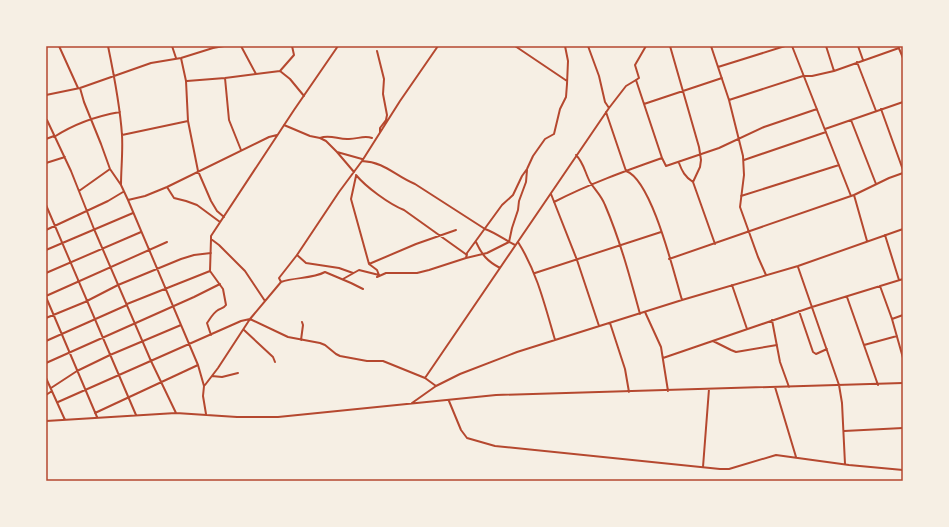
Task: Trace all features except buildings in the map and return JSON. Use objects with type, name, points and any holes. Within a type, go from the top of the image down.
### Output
[{"type":"street","points":[[59,46],[79,88],[110,169],[121,185]]},
{"type":"street","points":[[108,46],[115,76],[120,112],[122,135],[121,185],[198,365],[204,386],[203,396],[206,414]]},
{"type":"street","points":[[172,46],[176,59]]},
{"type":"street","points":[[46,95],[79,88],[144,65],[181,58],[214,47],[224,46]]},
{"type":"street","points":[[241,46],[256,74]]},
{"type":"street","points":[[186,81],[280,71],[294,55],[292,46]]},
{"type":"street","points":[[211,335],[207,323],[217,311],[224,308],[226,305],[225,296],[220,284],[210,271],[211,236],[277,135],[338,46]]},
{"type":"street","points":[[204,386],[244,330],[250,319],[280,282],[280,278],[322,216],[355,173],[362,160],[438,46]]},
{"type":"street","points":[[515,46],[567,80]]},
{"type":"street","points":[[467,257],[502,205],[513,195],[533,156],[545,139],[554,134],[560,110],[566,97],[568,61],[565,46]]},
{"type":"street","points":[[588,46],[605,102],[609,108]]},
{"type":"street","points":[[425,378],[606,112],[626,86],[639,78],[635,65],[646,46]]},
{"type":"street","points":[[670,46],[699,147],[699,155],[701,160],[700,167],[693,182]]},
{"type":"street","points":[[711,46],[729,100],[744,160],[744,175],[740,207],[766,276]]},
{"type":"street","points":[[718,67],[785,46]]},
{"type":"street","points":[[792,46],[839,166],[853,196],[867,241]]},
{"type":"street","points":[[826,46],[834,71]]},
{"type":"street","points":[[858,46],[863,60]]},
{"type":"street","points":[[729,100],[803,76],[812,76],[834,71],[899,47],[903,58]]},
{"type":"street","points":[[376,51],[384,80],[383,94],[387,116],[380,128],[380,133]]},
{"type":"street","points":[[181,58],[186,81],[188,121],[198,171],[211,201],[217,211],[224,217]]},
{"type":"street","points":[[857,62],[876,111]]},
{"type":"street","points":[[280,71],[290,79],[304,96]]},
{"type":"street","points":[[225,78],[229,120],[241,150]]},
{"type":"street","points":[[644,104],[722,78]]},
{"type":"street","points":[[636,80],[666,166],[679,163],[719,148],[771,124],[817,109]]},
{"type":"street","points":[[744,160],[903,102]]},
{"type":"street","points":[[881,109],[903,170]]},
{"type":"street","points":[[46,139],[91,119],[120,112]]},
{"type":"street","points":[[606,112],[626,171],[633,175],[640,183],[656,215],[682,300]]},
{"type":"street","points":[[47,120],[65,157],[110,267],[160,382],[176,413]]},
{"type":"street","points":[[851,120],[876,184]]},
{"type":"street","points":[[122,135],[188,121]]},
{"type":"street","points":[[284,125],[326,141],[361,181],[392,205],[404,210],[467,257]]},
{"type":"street","points":[[128,200],[167,188],[241,150],[277,135]]},
{"type":"street","points":[[320,138],[324,136],[349,139],[362,136],[372,138]]},
{"type":"street","points":[[337,152],[362,160],[374,162],[383,166],[405,180],[415,184],[485,229],[516,245]]},
{"type":"street","points":[[576,155],[580,159],[592,184],[600,194],[605,205],[620,246],[640,314]]},
{"type":"street","points":[[46,163],[65,157]]},
{"type":"street","points":[[554,202],[592,184],[662,158]]},
{"type":"street","points":[[679,163],[687,178],[693,182],[715,244]]},
{"type":"street","points":[[741,196],[839,166]]},
{"type":"street","points":[[79,191],[110,169]]},
{"type":"street","points":[[509,242],[519,201],[526,182],[527,169]]},
{"type":"street","points":[[355,173],[356,179],[351,199],[369,264],[377,270],[378,276]]},
{"type":"street","points":[[669,259],[853,196],[876,184],[903,173]]},
{"type":"street","points":[[167,188],[174,198],[197,205],[220,222]]},
{"type":"street","points":[[46,230],[87,212],[123,192]]},
{"type":"street","points":[[551,194],[577,260],[599,326]]},
{"type":"street","points":[[46,205],[136,415]]},
{"type":"street","points":[[46,250],[133,213]]},
{"type":"street","points":[[411,403],[436,386],[460,374],[517,352],[682,300],[798,266],[903,229]]},
{"type":"street","points":[[369,264],[456,230]]},
{"type":"street","points":[[46,273],[141,232]]},
{"type":"street","points":[[535,273],[661,232]]},
{"type":"street","points":[[885,235],[899,280]]},
{"type":"street","points":[[211,239],[219,245],[244,271],[265,300]]},
{"type":"street","points":[[97,417],[46,297],[167,242]]},
{"type":"street","points":[[476,242],[482,254],[492,264],[500,268]]},
{"type":"street","points":[[342,279],[359,270],[378,276],[386,273],[417,273],[467,257],[488,253],[509,242]]},
{"type":"street","points":[[518,242],[528,257],[535,273],[555,340]]},
{"type":"street","points":[[46,318],[54,316],[118,285],[157,269],[194,255],[211,253]]},
{"type":"street","points":[[297,255],[306,263],[339,268],[353,273]]},
{"type":"street","points":[[798,266],[839,385],[844,431],[845,464]]},
{"type":"street","points":[[46,341],[165,288],[210,271]]},
{"type":"street","points":[[280,282],[294,278],[319,275],[325,272],[363,289]]},
{"type":"street","points":[[663,358],[799,311],[903,278]]},
{"type":"street","points":[[46,363],[135,324],[220,284]]},
{"type":"street","points":[[732,285],[747,329]]},
{"type":"street","points":[[880,286],[892,319],[903,358]]},
{"type":"street","points":[[847,297],[878,385]]},
{"type":"street","points":[[799,311],[814,353],[827,349]]},
{"type":"street","points":[[645,312],[661,347],[668,391]]},
{"type":"street","points":[[892,319],[903,315]]},
{"type":"street","points":[[58,402],[86,391],[241,321],[250,319],[281,335],[325,345],[340,356],[367,361],[383,361],[425,378],[436,386]]},
{"type":"street","points":[[772,320],[780,362],[789,387]]},
{"type":"street","points":[[300,340],[303,326],[302,322]]},
{"type":"street","points":[[610,323],[625,369],[629,392]]},
{"type":"street","points":[[46,394],[77,371],[110,355],[181,325]]},
{"type":"street","points":[[244,330],[273,357],[276,362]]},
{"type":"street","points":[[864,345],[897,336]]},
{"type":"street","points":[[713,341],[736,352],[777,345]]},
{"type":"street","points":[[95,413],[198,365]]},
{"type":"street","points":[[212,376],[228,376],[238,373]]},
{"type":"street","points":[[46,378],[65,420]]},
{"type":"street","points":[[46,421],[176,413],[237,417],[278,417],[496,396],[878,385],[903,383]]},
{"type":"street","points":[[775,387],[796,457]]},
{"type":"street","points":[[703,467],[709,389]]},
{"type":"street","points":[[449,400],[461,430],[467,438],[495,446],[729,469],[776,455],[903,470]]},
{"type":"street","points":[[844,431],[903,428]]}]
